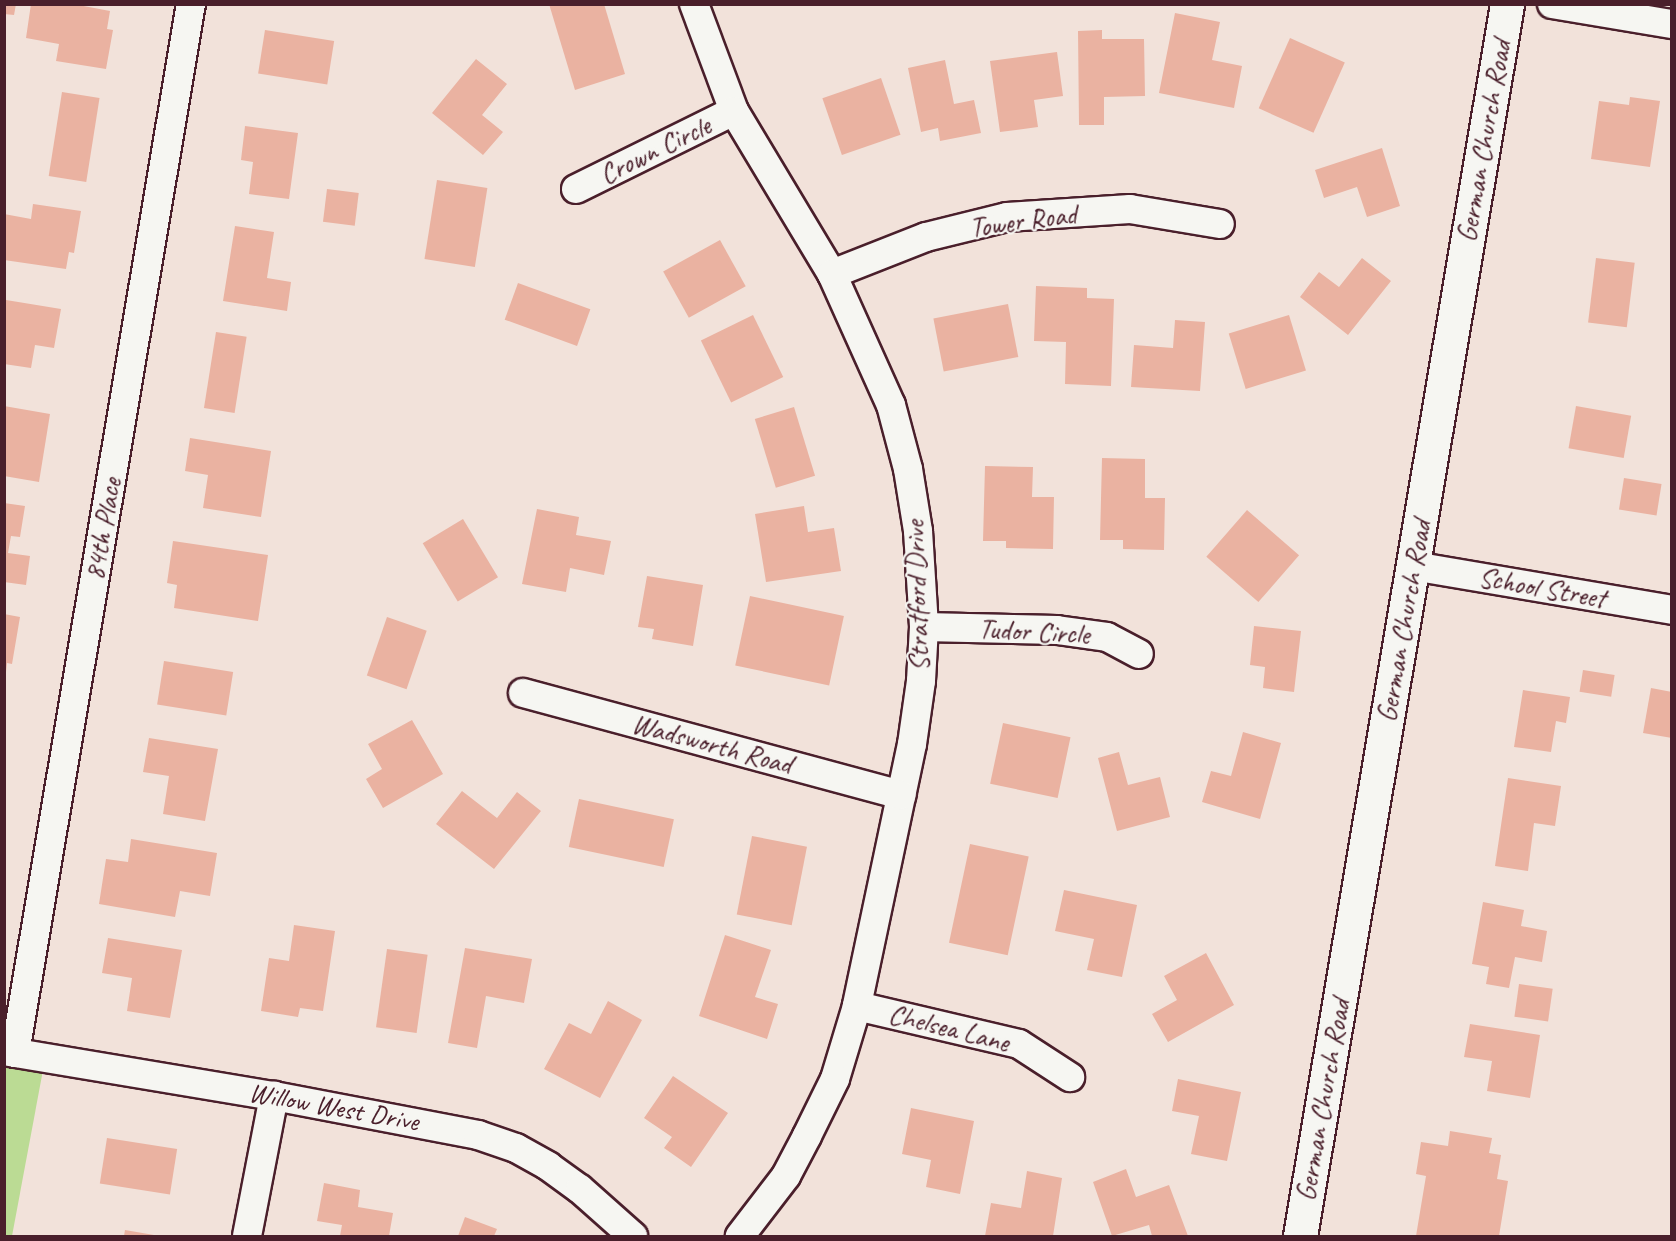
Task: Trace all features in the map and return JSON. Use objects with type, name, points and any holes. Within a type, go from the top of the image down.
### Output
[{"type":"street","name":"84th Place","points":[[10,1052],[191,4]]},
{"type":"street","name":"Stratford Drive","points":[[694,4],[734,111],[832,274],[891,405],[909,468],[918,531],[924,627],[921,681],[901,795],[857,1006],[835,1079],[786,1176],[740,1236]]},
{"type":"street","name":"German Church Road","points":[[1300,1236],[1507,4]]},
{"type":"street","points":[[1552,4],[1671,24]]},
{"type":"street","name":"Crown Circle","points":[[576,189],[734,111]]},
{"type":"street","name":"Tower Road","points":[[832,274],[926,237],[1006,217],[1130,209],[1220,224]]},
{"type":"street","name":"School Street","points":[[1413,566],[1671,610]]},
{"type":"street","name":"Tudor Circle","points":[[924,627],[1057,630],[1107,637],[1139,654]]},
{"type":"street","name":"Wadsworth Road","points":[[523,693],[901,795]]},
{"type":"street","name":"Chelsea Lane","points":[[857,1006],[1019,1044],[1070,1077]]},
{"type":"street","name":"Willow West Drive","points":[[10,1052],[274,1096],[467,1132],[516,1148],[549,1166],[580,1189],[633,1236]]},
{"type":"street","points":[[248,1236],[274,1096]]},
{"type":"green space","points":[[4,1064],[43,1070],[12,1236],[4,1236]]},
{"type":"building","points":[[4,4],[16,4],[14,15],[4,14]]},
{"type":"building","points":[[31,4],[73,4],[110,11],[107,29],[113,30],[106,69],[56,61],[59,44],[26,38]]},
{"type":"building","points":[[549,4],[604,4],[625,74],[575,90]]},
{"type":"building","points":[[1175,13],[1220,22],[1212,60],[1242,66],[1234,108],[1159,93]]},
{"type":"building","points":[[265,30],[334,41],[327,84],[258,73]]},
{"type":"building","points":[[1102,30],[1102,39],[1144,39],[1145,96],[1104,97],[1104,125],[1079,125],[1078,31]]},
{"type":"building","points":[[1290,38],[1345,62],[1313,133],[1259,108]]},
{"type":"building","points":[[1057,52],[1063,96],[1034,100],[1038,127],[1000,132],[990,61]]},
{"type":"building","points":[[476,59],[507,84],[482,115],[503,132],[483,155],[432,113]]},
{"type":"building","points":[[945,60],[954,104],[974,100],[981,133],[940,141],[938,128],[921,132],[908,68]]},
{"type":"building","points":[[881,78],[901,135],[842,155],[822,98]]},
{"type":"building","points":[[62,92],[100,98],[86,182],[49,176]]},
{"type":"building","points":[[1630,97],[1660,101],[1650,167],[1591,159],[1599,101],[1629,105]]},
{"type":"building","points":[[245,126],[298,133],[289,199],[249,194],[253,162],[241,160]]},
{"type":"building","points":[[1382,148],[1400,206],[1367,217],[1357,187],[1324,198],[1315,170]]},
{"type":"building","points":[[437,180],[487,188],[475,267],[424,259]]},
{"type":"building","points":[[327,189],[359,193],[355,226],[323,222]]},
{"type":"building","points":[[33,204],[81,211],[74,253],[69,252],[66,269],[4,260],[4,214],[31,219]]},
{"type":"building","points":[[235,226],[274,232],[267,278],[291,282],[287,311],[223,301]]},
{"type":"building","points":[[720,240],[746,286],[689,318],[663,272]]},
{"type":"building","points":[[1362,258],[1391,281],[1348,335],[1300,297],[1319,272],[1339,287]]},
{"type":"building","points":[[1596,258],[1635,263],[1627,327],[1588,323]]},
{"type":"building","points":[[518,283],[590,309],[577,346],[505,320]]},
{"type":"building","points":[[1036,286],[1087,288],[1087,298],[1114,299],[1111,386],[1065,384],[1066,342],[1034,341]]},
{"type":"building","points":[[6,300],[61,309],[54,348],[35,345],[31,368],[4,364]]},
{"type":"building","points":[[1008,304],[1018,357],[944,372],[933,319]]},
{"type":"building","points":[[753,315],[783,377],[731,402],[701,340]]},
{"type":"building","points":[[1289,315],[1306,370],[1246,389],[1229,333]]},
{"type":"building","points":[[1175,320],[1205,322],[1200,391],[1131,387],[1134,345],[1173,348]]},
{"type":"building","points":[[216,332],[247,337],[235,413],[204,408]]},
{"type":"building","points":[[4,406],[50,414],[39,482],[4,476]]},
{"type":"building","points":[[1576,406],[1631,416],[1624,458],[1569,448]]},
{"type":"building","points":[[794,407],[815,476],[776,488],[755,419]]},
{"type":"building","points":[[190,438],[271,451],[261,517],[203,508],[208,475],[185,471]]},
{"type":"building","points":[[1102,458],[1145,459],[1145,498],[1165,498],[1164,550],[1123,549],[1123,540],[1100,540]]},
{"type":"building","points":[[985,466],[1033,467],[1032,497],[1054,497],[1053,549],[1006,548],[1006,541],[983,541]]},
{"type":"building","points":[[1624,478],[1662,484],[1657,516],[1619,510]]},
{"type":"building","points":[[4,503],[25,506],[20,537],[11,536],[8,553],[30,556],[26,585],[4,582]]},
{"type":"building","points":[[804,506],[808,532],[834,528],[841,571],[766,582],[755,514]]},
{"type":"building","points":[[537,509],[579,517],[576,535],[611,541],[604,575],[570,568],[566,592],[522,584]]},
{"type":"building","points":[[1247,510],[1299,555],[1258,602],[1206,557]]},
{"type":"building","points":[[463,519],[498,577],[458,601],[423,543]]},
{"type":"building","points":[[173,541],[268,555],[258,621],[174,608],[177,585],[167,583]]},
{"type":"building","points":[[647,576],[703,585],[693,646],[652,639],[654,629],[638,627]]},
{"type":"building","points":[[750,596],[844,616],[829,685],[735,665]]},
{"type":"building","points":[[4,614],[20,617],[12,664],[7,663],[6,672]]},
{"type":"building","points":[[387,617],[427,631],[407,689],[367,676]]},
{"type":"building","points":[[1254,626],[1301,631],[1294,692],[1263,688],[1265,667],[1250,665]]},
{"type":"building","points":[[164,661],[233,672],[226,715],[157,704]]},
{"type":"building","points":[[1583,670],[1615,675],[1611,697],[1580,692]]},
{"type":"building","points":[[1651,688],[1672,692],[1672,738],[1643,733]]},
{"type":"building","points":[[1523,690],[1570,697],[1566,723],[1556,721],[1551,752],[1514,747]]},
{"type":"building","points":[[412,720],[443,774],[383,808],[366,779],[382,769],[368,744]]},
{"type":"building","points":[[1003,723],[1070,737],[1058,798],[990,784]]},
{"type":"building","points":[[1243,732],[1281,743],[1260,819],[1202,802],[1211,771],[1231,776]]},
{"type":"building","points":[[149,738],[218,749],[205,821],[163,814],[169,776],[143,772]]},
{"type":"building","points":[[1119,752],[1128,785],[1160,777],[1170,817],[1117,831],[1098,758]]},
{"type":"building","points":[[1508,778],[1561,786],[1555,826],[1534,823],[1528,871],[1495,866]]},
{"type":"building","points":[[462,791],[497,818],[517,792],[541,811],[494,869],[436,824]]},
{"type":"building","points":[[579,799],[674,819],[664,867],[569,847]]},
{"type":"building","points":[[752,836],[807,847],[792,925],[737,915]]},
{"type":"building","points":[[131,839],[217,853],[210,896],[180,891],[175,917],[99,904],[106,859],[128,862]]},
{"type":"building","points":[[970,844],[1029,856],[1008,955],[949,943]]},
{"type":"building","points":[[1064,890],[1137,905],[1122,977],[1087,970],[1094,939],[1055,931]]},
{"type":"building","points":[[1483,902],[1524,910],[1521,926],[1547,931],[1542,962],[1515,957],[1509,988],[1486,984],[1489,967],[1472,964]]},
{"type":"building","points":[[294,925],[335,931],[323,1011],[300,1008],[298,1017],[261,1011],[269,958],[289,961]]},
{"type":"building","points":[[725,935],[771,950],[755,997],[778,1004],[767,1039],[699,1016]]},
{"type":"building","points":[[108,938],[182,950],[170,1018],[127,1011],[132,978],[102,973]]},
{"type":"building","points":[[465,948],[532,959],[524,1003],[486,996],[477,1048],[448,1043]]},
{"type":"building","points":[[387,949],[428,955],[417,1033],[376,1027]]},
{"type":"building","points":[[1206,953],[1234,1005],[1168,1042],[1152,1014],[1177,1000],[1164,976]]},
{"type":"building","points":[[1519,984],[1553,989],[1548,1021],[1514,1017]]},
{"type":"building","points":[[608,1001],[642,1020],[600,1098],[544,1069],[569,1023],[591,1034]]},
{"type":"building","points":[[1470,1024],[1540,1035],[1530,1098],[1487,1091],[1492,1061],[1464,1057]]},
{"type":"building","points":[[673,1076],[728,1113],[691,1167],[664,1148],[672,1137],[644,1118]]},
{"type":"building","points":[[1178,1079],[1241,1092],[1227,1161],[1191,1154],[1199,1116],[1172,1111]]},
{"type":"building","points":[[911,1108],[974,1121],[960,1194],[926,1187],[931,1160],[902,1154]]},
{"type":"building","points":[[1450,1131],[1492,1138],[1489,1153],[1501,1155],[1497,1179],[1508,1181],[1499,1236],[1416,1236],[1426,1176],[1416,1174],[1421,1142],[1448,1146]]},
{"type":"building","points":[[107,1138],[177,1149],[170,1195],[100,1183]]},
{"type":"building","points":[[1126,1169],[1136,1197],[1169,1185],[1188,1236],[1152,1236],[1149,1225],[1112,1236],[1093,1182]]},
{"type":"building","points":[[1027,1171],[1062,1178],[1053,1236],[985,1236],[991,1203],[1021,1208]]},
{"type":"building","points":[[324,1183],[360,1190],[358,1207],[393,1213],[389,1236],[340,1236],[342,1225],[317,1221]]},
{"type":"building","points":[[465,1217],[497,1229],[494,1236],[458,1236]]},
{"type":"building","points":[[125,1230],[154,1235],[154,1236],[124,1236]]}]
